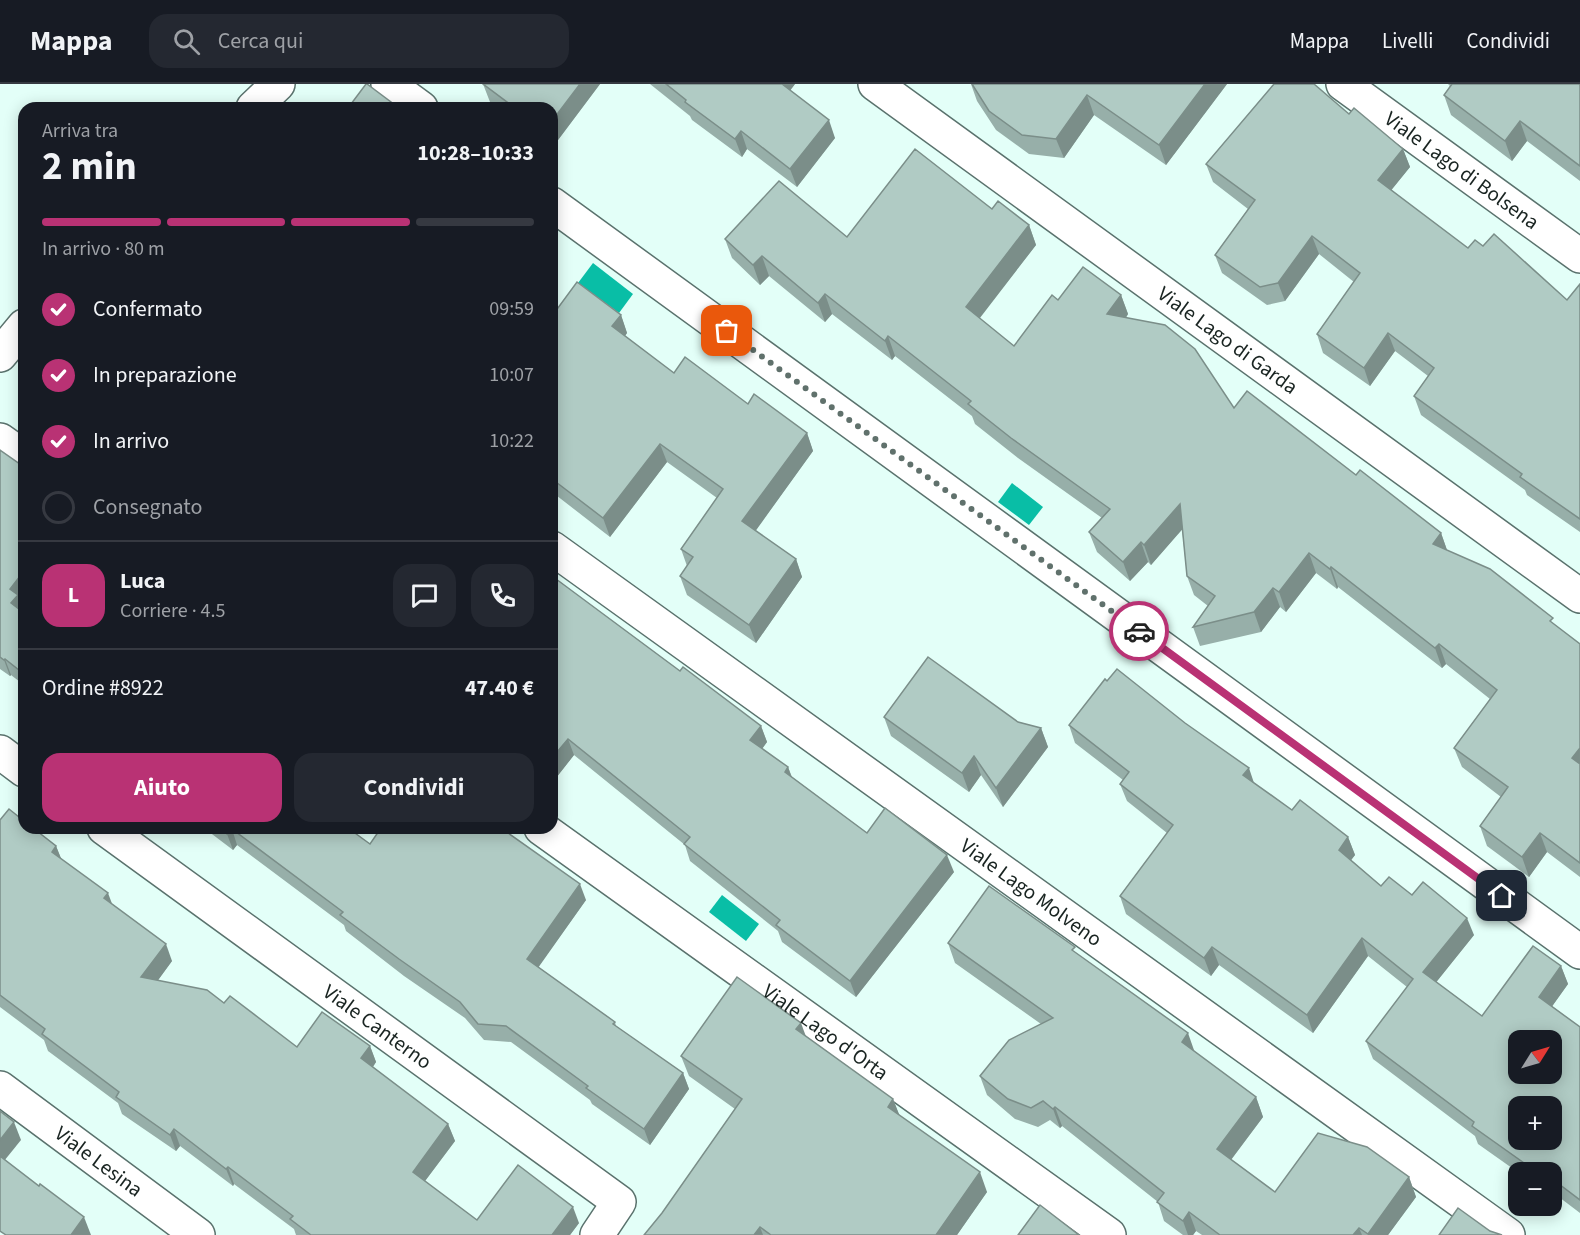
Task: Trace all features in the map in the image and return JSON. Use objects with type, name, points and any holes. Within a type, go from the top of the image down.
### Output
[{"type":"street","points":[[259,102],[278,84]]},
{"type":"street","points":[[388,84],[413,102]]},
{"type":"street","name":"Viale Lago di Garda","points":[[875,84],[1580,596]]},
{"type":"street","name":"Viale Lago di Bolsena","points":[[1343,84],[1580,256]]},
{"type":"street","points":[[558,208],[1580,952]]},
{"type":"street","points":[[0,355],[18,333]]},
{"type":"street","points":[[0,440],[18,454]]},
{"type":"street","name":"Viale Lago Molveno","points":[[558,552],[1508,1235]]},
{"type":"street","points":[[0,752],[18,766]]},
{"type":"street","name":"Viale Canterno","points":[[112,834],[619,1202],[597,1235]]},
{"type":"street","name":"Viale Lago d'Orta","points":[[549,834],[1109,1235]]},
{"type":"street","name":"Viale Lesina","points":[[0,1088],[198,1235]]},
{"type":"shaded area","points":[[593,263],[633,294],[619,313],[578,283]]},
{"type":"shaded area","points":[[1012,483],[1043,507],[1029,525],[998,502]]},
{"type":"shaded area","points":[[722,895],[759,924],[746,941],[709,912]]},
{"type":"building","points":[[367,84],[391,102],[352,102]]},
{"type":"building","points":[[483,84],[580,84],[558,113],[558,102],[507,102]]},
{"type":"building","points":[[666,84],[782,84],[829,120],[790,169],[741,131],[735,139],[685,102],[686,100]]},
{"type":"building","points":[[972,84],[1205,84],[1159,145],[1087,95],[1056,139],[1022,135],[989,111]]},
{"type":"building","points":[[1274,84],[1314,84],[1349,114],[1354,108],[1403,149],[1378,180],[1468,248],[1475,240],[1483,246],[1494,234],[1567,300],[1580,284],[1580,519],[1520,477],[1522,474],[1414,396],[1434,368],[1388,333],[1364,368],[1317,334],[1360,273],[1312,236],[1278,283],[1260,287],[1215,255],[1255,200],[1206,164]]},
{"type":"building","points":[[1452,84],[1579,84],[1580,166],[1520,121],[1505,141],[1444,95]]},
{"type":"building","points":[[915,149],[992,209],[998,201],[1029,225],[966,307],[1014,346],[1052,295],[1058,300],[1083,267],[1121,295],[1107,314],[1165,325],[1195,349],[1234,408],[1247,391],[1356,475],[1360,470],[1441,533],[1433,544],[1490,569],[1553,618],[1550,621],[1580,644],[1580,748],[1572,758],[1580,764],[1580,863],[1540,833],[1522,857],[1480,826],[1508,787],[1454,748],[1497,690],[1439,644],[1435,648],[1331,567],[1330,569],[1309,553],[1279,592],[1273,588],[1254,612],[1193,627],[1215,596],[1187,576],[1180,504],[1144,545],[1141,542],[1123,562],[1089,532],[1110,509],[1011,438],[968,404],[971,401],[888,336],[885,341],[825,294],[818,303],[762,256],[753,265],[725,239],[779,181],[847,237]]},
{"type":"building","points":[[577,282],[621,315],[612,326],[674,373],[685,357],[748,404],[754,394],[807,433],[742,521],[796,559],[749,625],[680,576],[693,557],[681,549],[723,489],[660,444],[603,518],[558,484],[558,308]]},
{"type":"building","points":[[0,450],[18,463],[18,579],[10,589],[18,595],[11,603],[18,608],[18,669],[0,657]]},
{"type":"building","points":[[558,580],[680,671],[683,667],[761,726],[750,740],[788,767],[785,772],[867,833],[885,808],[947,855],[850,981],[776,925],[780,920],[684,844],[690,837],[568,739],[558,751]]},
{"type":"building","points":[[928,657],[1018,722],[1041,728],[996,788],[974,756],[962,773],[884,717]]},
{"type":"building","points":[[1117,669],[1185,723],[1249,768],[1243,775],[1292,810],[1300,800],[1348,837],[1339,850],[1381,886],[1389,877],[1412,895],[1423,882],[1467,918],[1423,972],[1482,1016],[1533,946],[1561,966],[1539,997],[1580,1027],[1580,1200],[1562,1186],[1562,1162],[1523,1162],[1472,1126],[1474,1122],[1366,1041],[1413,979],[1362,938],[1307,1015],[1212,947],[1204,958],[1120,896],[1173,825],[1120,784],[1129,772],[1069,725],[1105,679],[1107,681]]},
{"type":"building","points":[[9,809],[18,816],[18,834],[41,834],[56,846],[52,852],[108,893],[104,898],[166,944],[141,977],[207,990],[224,1003],[230,996],[297,1047],[322,1012],[370,1046],[361,1058],[448,1124],[413,1172],[477,1220],[518,1165],[573,1207],[552,1235],[311,1235],[290,1219],[293,1216],[228,1167],[226,1169],[174,1129],[170,1135],[116,1097],[119,1092],[42,1034],[45,1029],[0,995],[0,820]]},
{"type":"building","points":[[239,834],[356,834],[370,844],[377,834],[509,834],[580,884],[527,959],[683,1073],[644,1129],[586,1088],[588,1086],[506,1026],[478,1024],[460,1002],[340,915],[343,912]]},
{"type":"building","points":[[989,886],[1075,947],[1072,950],[1188,1033],[1182,1042],[1256,1097],[1217,1149],[1275,1192],[1318,1133],[1367,1147],[1409,1177],[1368,1234],[1359,1228],[1353,1235],[1220,1235],[1189,1212],[1183,1221],[1157,1202],[1164,1193],[1055,1107],[1053,1109],[1043,1101],[1031,1108],[1008,1099],[980,1076],[1009,1040],[1053,1018],[948,943]]},
{"type":"building","points":[[737,977],[801,1023],[796,1029],[893,1099],[888,1107],[980,1172],[936,1235],[771,1235],[760,1227],[754,1235],[644,1235],[742,1099],[681,1056]]},
{"type":"building","points":[[0,1111],[14,1122],[0,1140]]},
{"type":"building","points":[[0,1156],[84,1217],[71,1235],[6,1235],[0,1231]]},
{"type":"building","points":[[1040,1205],[1079,1235],[1018,1235]]},
{"type":"building","points":[[1458,1208],[1490,1231],[1502,1235],[1439,1235]]},
{"type":"way so far","points":[[727,331],[1139,631]]},
{"type":"route","points":[[1139,631],[1502,896]]}]
